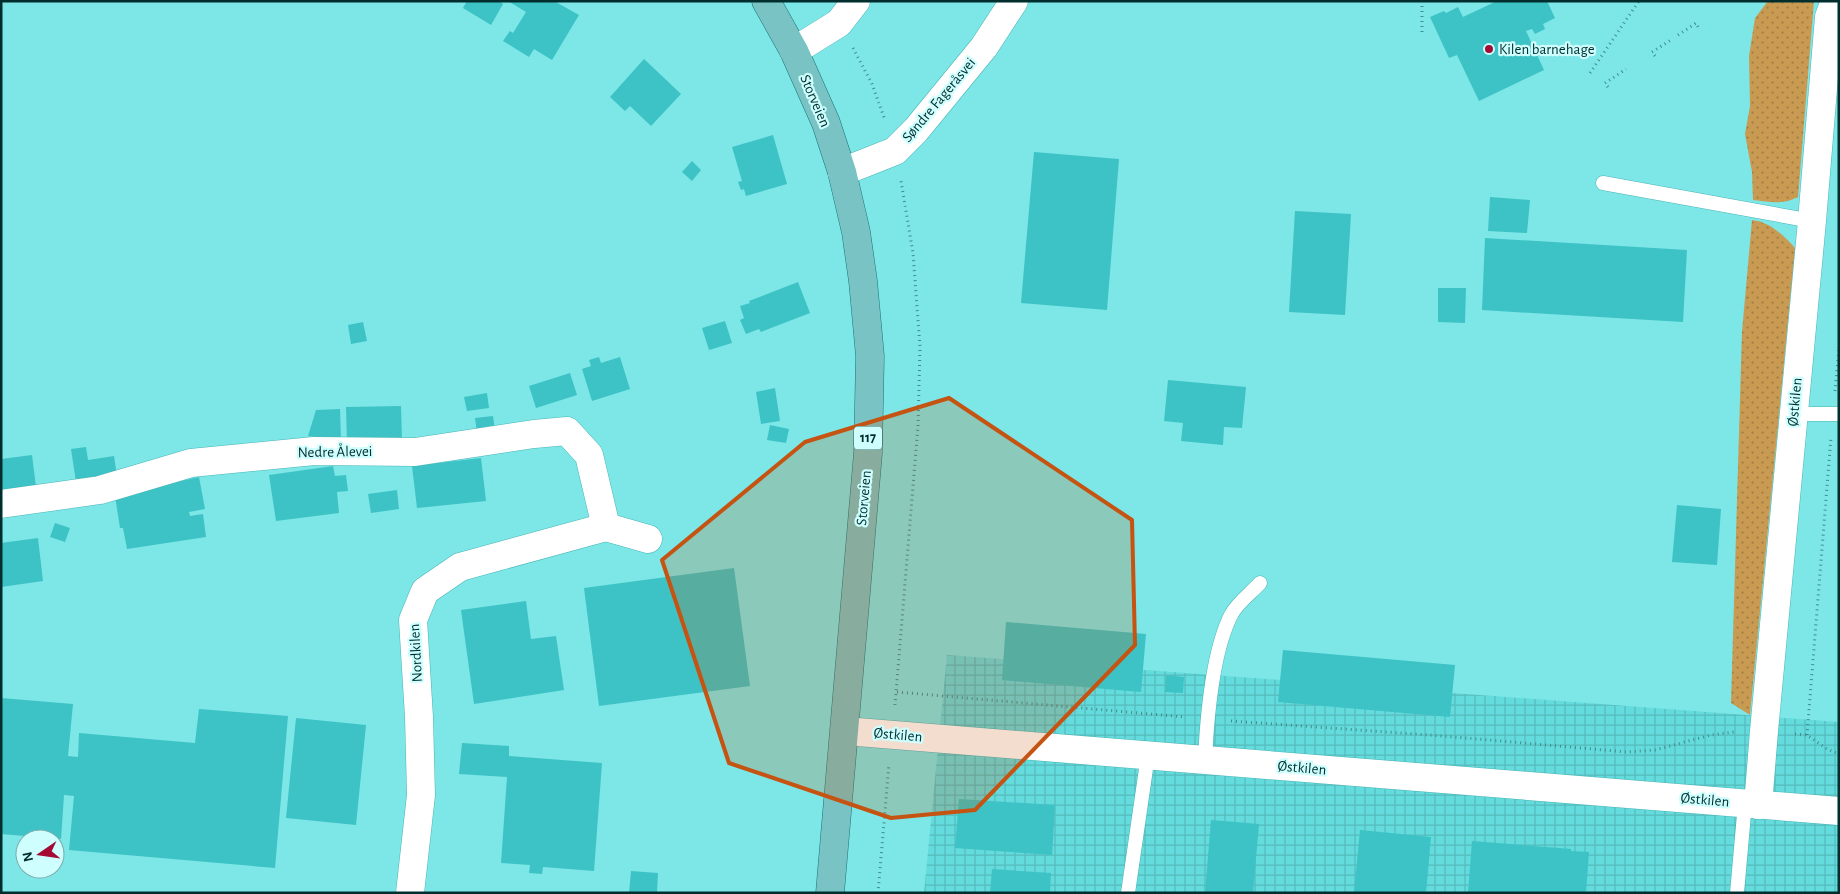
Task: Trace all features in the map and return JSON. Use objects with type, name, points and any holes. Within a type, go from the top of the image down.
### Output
[{"type":"main road","name":"Storveien","points":[[766,1],[794,51],[826,123],[842,172],[856,232],[870,356],[868,453],[830,893]]},
{"type":"street","points":[[794,51],[839,23],[856,1]]},
{"type":"street","name":"Søndre Fageråsvei","points":[[842,172],[896,151],[916,130],[984,47],[1014,1]]},
{"type":"street","name":"Østkilen","points":[[1752,804],[1764,731],[1812,221],[1829,17],[1835,1]]},
{"type":"street","name":"Nedre Ålevei","points":[[1,504],[100,490],[191,463],[314,451],[415,452],[534,434],[567,431],[589,455],[606,527]]},
{"type":"street","points":[[606,527],[648,539]]},
{"type":"street","name":"Nordkilen","points":[[410,893],[421,795],[420,717],[413,620],[426,591],[460,568],[606,527]]},
{"type":"street","name":"Østkilen","points":[[845,731],[1839,811]]},
{"type":"lane","points":[[1603,183],[1812,221]]},
{"type":"lane","points":[[1793,414],[1836,415]]},
{"type":"lane","points":[[1205,760],[1207,719],[1218,652],[1232,614],[1260,583]]},
{"type":"lane","points":[[1128,893],[1148,755]]},
{"type":"lane","points":[[1737,893],[1752,804]]},
{"type":"path","points":[[1422,1],[1422,33]]},
{"type":"path","points":[[1590,73],[1639,1]]},
{"type":"path","points":[[1678,35],[1696,23],[1698,27]]},
{"type":"path","points":[[1655,56],[1652,52],[1671,40]]},
{"type":"path","points":[[1608,87],[1605,83],[1626,69]]},
{"type":"path","points":[[1807,736],[1836,415],[1839,349]]},
{"type":"path","points":[[897,692],[1626,752],[1655,750],[1711,735],[1740,731],[1764,731],[1807,736],[1827,749],[1839,754]]},
{"type":"highlighted area","points":[[949,398],[1132,520],[1135,645],[975,810],[891,818],[729,763],[662,560],[805,442]]},
{"type":"shaded area","points":[[1768,1],[1814,1],[1798,197],[1782,202],[1753,200],[1752,172],[1745,134],[1750,106],[1749,56],[1755,18]]},
{"type":"shaded area","points":[[1752,220],[1770,226],[1795,248],[1750,715],[1731,703],[1742,332]]},
{"type":"shaded area","points":[[947,655],[1839,722],[1839,893],[924,893]]},
{"type":"building","points":[[467,1],[499,1],[503,4],[491,25],[463,8]]},
{"type":"building","points":[[508,1],[554,1],[579,15],[552,60],[534,49],[529,57],[503,41],[510,31],[513,33],[526,12]]},
{"type":"building","points":[[1497,1],[1547,1],[1555,18],[1543,24],[1545,29],[1535,34],[1532,29],[1526,31],[1544,70],[1479,101],[1457,55],[1449,58],[1430,17],[1444,11],[1446,13],[1458,7],[1463,17]]},
{"type":"building","points":[[644,59],[681,94],[651,126],[630,106],[625,111],[610,97]]},
{"type":"building","points":[[773,135],[787,184],[746,196],[744,189],[741,190],[738,182],[742,181],[732,147]]},
{"type":"building","points":[[1034,152],[1119,159],[1107,310],[1021,303]]},
{"type":"building","points":[[692,161],[701,170],[692,181],[682,172]]},
{"type":"building","points":[[1490,197],[1530,200],[1527,233],[1488,231]]},
{"type":"building","points":[[1295,211],[1351,214],[1345,315],[1289,312]]},
{"type":"building","points":[[1485,238],[1687,250],[1683,322],[1482,310]]},
{"type":"building","points":[[798,282],[810,313],[761,332],[759,329],[746,334],[740,320],[744,318],[740,306]]},
{"type":"building","points":[[1438,288],[1466,288],[1465,323],[1438,322]]},
{"type":"building","points":[[725,321],[732,343],[709,350],[702,328]]},
{"type":"building","points":[[363,322],[367,341],[351,344],[348,325]]},
{"type":"building","points":[[599,357],[601,363],[620,357],[630,389],[592,401],[582,369],[591,366],[589,360]]},
{"type":"building","points":[[570,373],[577,395],[536,408],[529,386]]},
{"type":"building","points":[[1168,380],[1246,387],[1242,428],[1224,427],[1223,445],[1181,441],[1183,423],[1164,421]]},
{"type":"building","points":[[775,388],[780,421],[761,424],[756,392]]},
{"type":"building","points":[[487,393],[489,408],[467,411],[464,397]]},
{"type":"building","points":[[401,406],[402,440],[347,442],[346,407]]},
{"type":"building","points":[[340,409],[341,440],[308,436],[316,410]]},
{"type":"building","points":[[493,416],[495,431],[477,433],[475,418]]},
{"type":"building","points":[[770,425],[789,429],[786,443],[767,440]]},
{"type":"building","points":[[86,447],[88,460],[114,456],[117,476],[76,482],[71,449]]},
{"type":"building","points":[[32,455],[36,487],[1,492],[1,459]]},
{"type":"building","points":[[481,458],[486,501],[417,508],[412,466]]},
{"type":"building","points":[[333,466],[335,476],[346,475],[348,491],[337,492],[339,513],[276,521],[269,475]]},
{"type":"building","points":[[199,477],[205,509],[189,512],[190,516],[203,514],[206,537],[127,549],[123,528],[120,528],[115,496]]},
{"type":"building","points":[[397,490],[399,509],[371,513],[368,494]]},
{"type":"building","points":[[1677,505],[1721,509],[1717,565],[1672,562]]},
{"type":"building","points":[[55,523],[70,528],[65,542],[50,537]]},
{"type":"building","points":[[38,538],[43,581],[1,587],[1,543]]},
{"type":"building","points":[[734,568],[750,686],[599,706],[584,588]]},
{"type":"building","points":[[526,601],[531,639],[556,636],[564,690],[474,704],[461,610]]},
{"type":"building","points":[[1006,622],[1146,634],[1141,692],[1002,680]]},
{"type":"building","points":[[1283,650],[1455,665],[1450,717],[1278,702]]},
{"type":"building","points":[[1166,675],[1184,677],[1183,693],[1165,692]]},
{"type":"building","points":[[1,698],[73,704],[68,756],[78,757],[79,733],[195,743],[199,709],[288,716],[275,868],[69,850],[74,796],[64,795],[62,829],[15,829],[15,835],[1,834]]},
{"type":"building","points":[[296,718],[366,725],[356,825],[286,818]]},
{"type":"building","points":[[462,743],[509,746],[509,756],[602,763],[594,871],[543,867],[542,874],[529,873],[530,865],[501,863],[507,777],[459,774]]},
{"type":"building","points":[[959,799],[1055,805],[1052,855],[955,848]]},
{"type":"building","points":[[1211,820],[1259,824],[1253,893],[1205,893]]},
{"type":"building","points":[[1360,830],[1431,837],[1426,893],[1354,893]]},
{"type":"building","points":[[1472,841],[1589,852],[1586,893],[1468,893]]},
{"type":"building","points":[[992,869],[1051,873],[1050,893],[990,893]]},
{"type":"building","points":[[631,871],[658,873],[657,893],[629,893]]},
{"type":"place","name":"Kilen barnehage","points":[[1489,49]]}]
